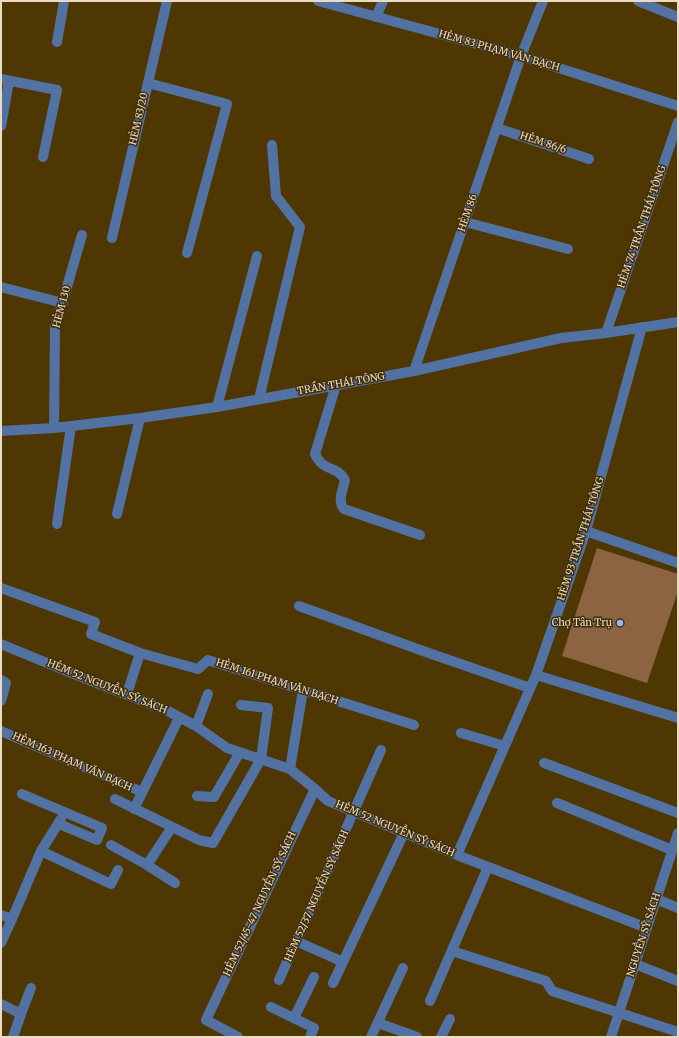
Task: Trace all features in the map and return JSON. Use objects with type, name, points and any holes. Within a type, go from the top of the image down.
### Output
[{"type":"street","points":[[57,42],[64,1]]},
{"type":"street","name":"HẺM 83/20","points":[[112,238],[167,1]]},
{"type":"street","name":"HẺM 83 PHẠM VĂN BẠCH","points":[[318,1],[521,56],[678,106]]},
{"type":"street","points":[[376,17],[383,1]]},
{"type":"street","name":"HẺM 86","points":[[414,371],[521,56],[543,1]]},
{"type":"street","points":[[638,1],[678,17]]},
{"type":"street","points":[[1,126],[5,80],[56,90],[44,157]]},
{"type":"street","points":[[148,83],[227,104],[187,254]]},
{"type":"street","name":"HẺM 74 TRẦN THÁI TÔNG","points":[[606,333],[678,122]]},
{"type":"street","name":"HẺM 86/6","points":[[497,128],[589,159]]},
{"type":"street","points":[[259,399],[300,227],[276,196],[272,145]]},
{"type":"street","points":[[465,222],[568,249]]},
{"type":"street","name":"HẺM 130","points":[[54,428],[56,328],[82,235]]},
{"type":"street","points":[[217,407],[257,256]]},
{"type":"street","points":[[1,287],[63,303]]},
{"type":"street","name":"TRẦN THÁI TÔNG","points":[[1,431],[54,428],[217,407],[414,371],[561,338],[678,322]]},
{"type":"street","name":"HẺM 93 TRẦN THÁI TÔNG","points":[[457,855],[536,675],[586,532],[642,327]]},
{"type":"street","points":[[336,385],[315,454],[318,462],[323,466],[338,472],[345,480],[340,500],[341,505],[344,509],[420,535]]},
{"type":"street","points":[[117,514],[140,418]]},
{"type":"street","points":[[57,524],[71,426]]},
{"type":"street","points":[[586,532],[678,563]]},
{"type":"street","name":"HẺM 161 PHẠM VĂN BẠCH","points":[[1,588],[95,622],[91,634],[140,653],[198,669],[208,660],[414,725]]},
{"type":"street","points":[[299,606],[530,688]]},
{"type":"street","name":"HẺM 52 NGUYỄN SỸ SÁCH","points":[[1,644],[166,710],[196,726],[227,748],[290,768],[328,801],[457,855],[647,928]]},
{"type":"street","points":[[127,694],[140,653]]},
{"type":"street","points":[[536,675],[678,718]]},
{"type":"street","points":[[1,680],[6,683],[1,701]]},
{"type":"street","points":[[290,768],[303,690]]},
{"type":"street","points":[[196,726],[208,694]]},
{"type":"street","points":[[115,799],[199,840],[213,843],[261,759],[268,708],[241,705]]},
{"type":"street","points":[[134,809],[179,718]]},
{"type":"street","name":"HẺM 163 PHẠM VĂN BẠCH","points":[[1,731],[142,792]]},
{"type":"street","points":[[461,733],[505,746]]},
{"type":"street","name":"HẺM 52/37 NGUYỄN SỸ SÁCH","points":[[279,980],[381,750]]},
{"type":"street","points":[[197,796],[214,797],[240,752]]},
{"type":"street","points":[[544,763],[678,813]]},
{"type":"street","name":"HẺM 52/45-47 NGUYỄN SỸ SÁCH","points":[[238,1037],[206,1020],[315,789]]},
{"type":"street","points":[[22,794],[102,828],[97,840],[59,824]]},
{"type":"street","points":[[557,803],[672,850]]},
{"type":"street","points":[[1,943],[41,851],[59,824],[63,812]]},
{"type":"street","points":[[147,865],[172,827]]},
{"type":"street","points":[[333,983],[404,833]]},
{"type":"street","name":"NGUYỄN SỸ SÁCH","points":[[610,1037],[678,833]]},
{"type":"street","points":[[111,845],[147,865],[175,884]]},
{"type":"street","points":[[41,851],[111,884],[118,870]]},
{"type":"street","points":[[430,1001],[488,867]]},
{"type":"street","points":[[656,899],[678,908]]},
{"type":"street","points":[[1,915],[12,919]]},
{"type":"street","points":[[296,942],[343,962]]},
{"type":"street","points":[[452,951],[546,981],[552,991],[678,1032]]},
{"type":"street","points":[[635,964],[678,981]]},
{"type":"street","points":[[371,1037],[403,968]]},
{"type":"street","points":[[294,1018],[314,977]]},
{"type":"street","points":[[13,1037],[31,988]]},
{"type":"street","points":[[1,1004],[21,1014]]},
{"type":"street","points":[[272,1007],[314,1028],[310,1037]]},
{"type":"street","points":[[441,1037],[450,1019]]},
{"type":"street","points":[[378,1023],[417,1037]]},
{"type":"building","name":"Chợ Tân Trụ","points":[[597,548],[678,574],[678,591],[647,683],[562,656]]},
{"type":"place","name":"Chợ Tân Trụ","points":[[620,623]]}]
